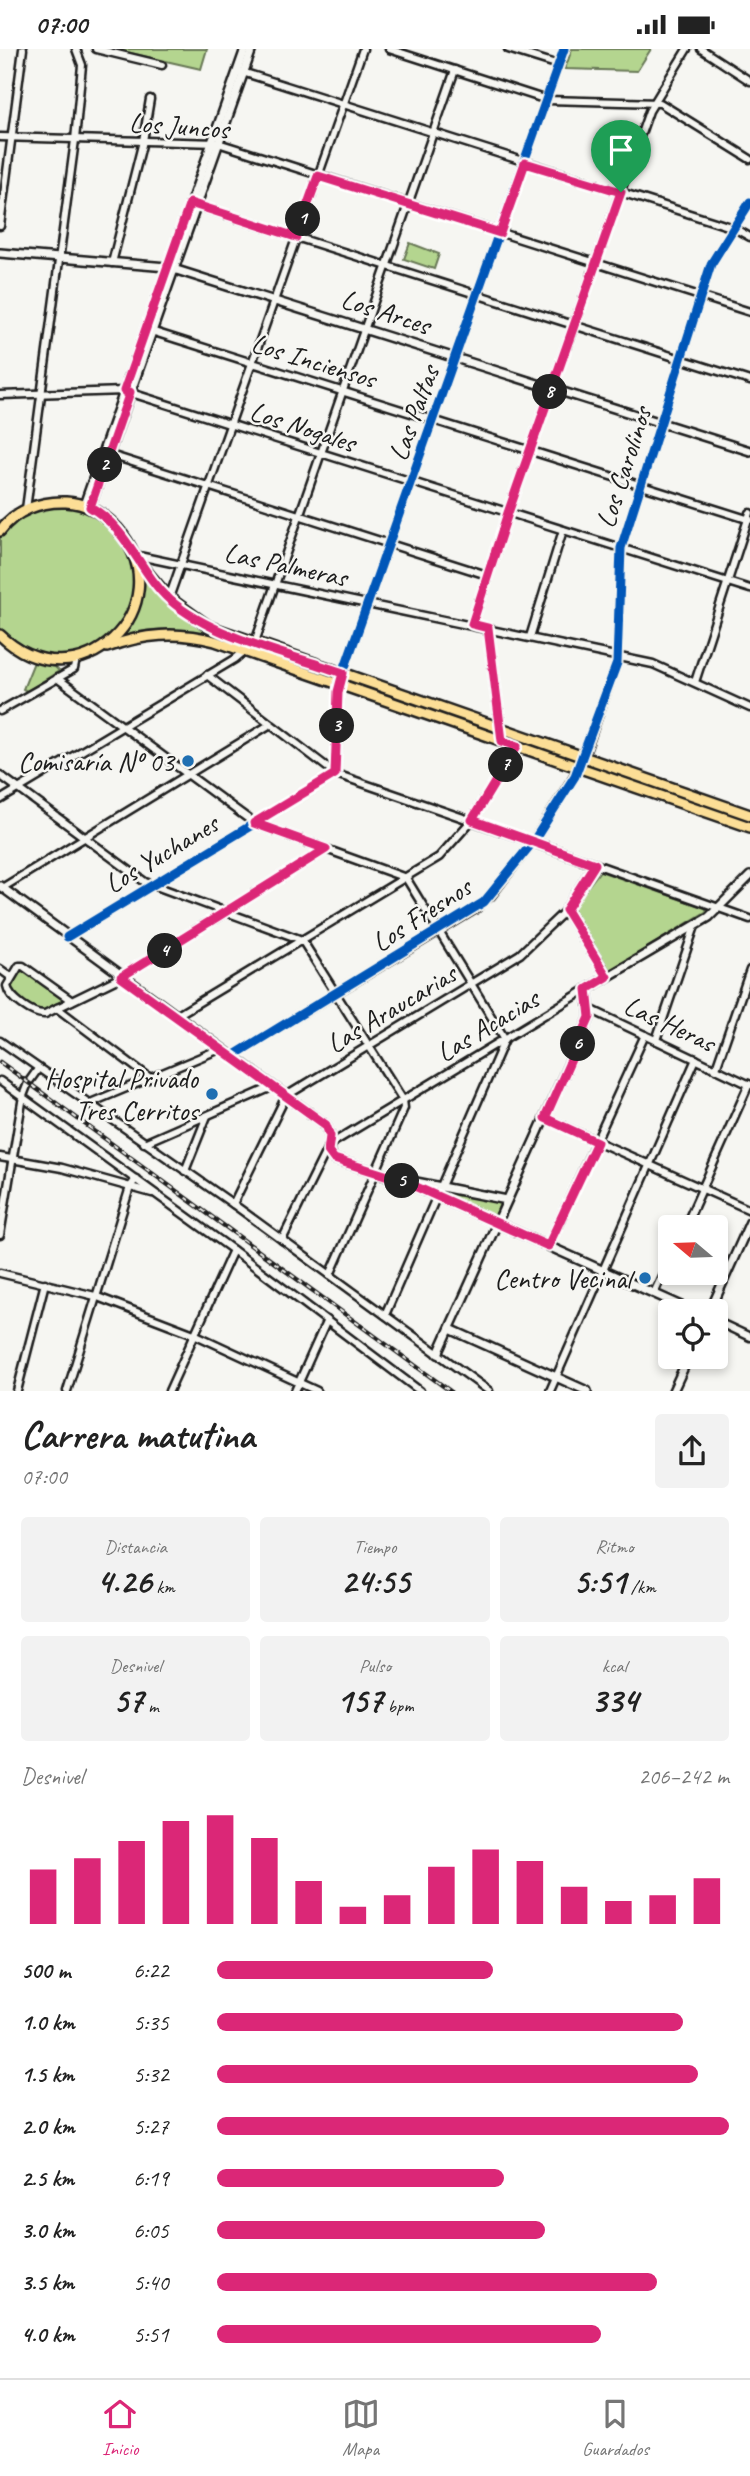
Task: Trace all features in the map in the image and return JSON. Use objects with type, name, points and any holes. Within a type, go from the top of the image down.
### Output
[{"type":"main road","points":[[2,527],[26,509],[57,502],[87,506],[113,524],[135,557],[169,598],[208,626],[750,815]]},
{"type":"main road","points":[[107,647],[121,631],[133,607],[138,585],[135,557]]},
{"type":"main road","points":[[0,635],[23,653],[56,660],[76,659],[137,637],[169,634],[192,636],[246,651],[750,827]]},
{"type":"street","points":[[0,226],[23,49]]},
{"type":"street","points":[[26,509],[75,140],[82,65],[76,49]]},
{"type":"street","points":[[96,49],[162,65]]},
{"type":"street","points":[[87,506],[240,71],[245,49]]},
{"type":"street","points":[[240,71],[251,49]]},
{"type":"street","points":[[169,598],[363,49]]},
{"type":"street","points":[[389,49],[547,100],[654,101],[750,159]]},
{"type":"street","points":[[508,49],[559,65]]},
{"type":"street","name":"Las Paltas","points":[[343,673],[435,421],[564,49]]},
{"type":"street","points":[[472,624],[551,389],[654,101],[687,49]]},
{"type":"street","points":[[701,49],[750,81]]},
{"type":"street","points":[[0,800],[246,651],[255,642],[455,70]]},
{"type":"street","points":[[240,71],[734,227],[750,237]]},
{"type":"street","points":[[112,263],[143,141],[150,99]]},
{"type":"street","name":"Los Juncos","points":[[0,137],[215,143],[750,312]]},
{"type":"street","name":"Los Carolinos","points":[[584,757],[618,656],[621,548],[711,264],[750,202]]},
{"type":"street","points":[[193,204],[750,381]]},
{"type":"street","name":"Los Arces","points":[[0,253],[170,267],[750,451]]},
{"type":"street","name":"Los Inciensos","points":[[148,330],[749,518]]},
{"type":"street","points":[[0,395],[127,391]]},
{"type":"street","name":"Los Nogales","points":[[127,391],[750,589]]},
{"type":"street","points":[[105,454],[487,575]]},
{"type":"street","points":[[695,682],[749,518]]},
{"type":"street","points":[[530,637],[563,530]]},
{"type":"street","name":"Las Palmeras","points":[[135,557],[182,563],[660,666],[750,708]]},
{"type":"street","points":[[488,628],[502,741]]},
{"type":"street","points":[[0,711],[74,669],[76,659]]},
{"type":"street","points":[[335,774],[339,684],[343,673]]},
{"type":"street","points":[[207,675],[335,774],[750,919]]},
{"type":"street","points":[[57,678],[254,823],[406,878],[505,1039],[385,1315]]},
{"type":"street","points":[[269,725],[1,887],[326,1125],[330,1156],[334,1159],[401,1180],[667,1299]]},
{"type":"street","points":[[176,1016],[445,852],[472,820],[523,735]]},
{"type":"street","name":"Los Fresnos","points":[[231,1057],[440,931],[491,896],[533,842],[584,757]]},
{"type":"street","name":"Los Yuchanes","points":[[67,937],[335,774]]},
{"type":"street","points":[[0,775],[152,886],[302,940],[337,993],[404,1100],[401,1119],[330,1275]]},
{"type":"street","points":[[72,1001],[25,967],[19,966],[7,986],[9,994],[38,1014],[57,1009],[121,977],[228,913],[326,849]]},
{"type":"street","name":"Las Araucarias","points":[[286,1096],[528,948],[566,910],[595,864]]},
{"type":"street","name":"Las Acacias","points":[[329,1145],[695,926],[721,908],[750,876]]},
{"type":"street","points":[[566,910],[607,977]]},
{"type":"street","points":[[656,1040],[695,926]]},
{"type":"street","points":[[0,969],[11,977]]},
{"type":"street","points":[[716,1068],[750,970]]},
{"type":"street","name":"Las Heras","points":[[587,989],[592,1010],[750,1085]]},
{"type":"street","points":[[57,1009],[150,1079]]},
{"type":"street","points":[[438,1354],[592,1010]]},
{"type":"street","points":[[548,1246],[645,1035]]},
{"type":"street","points":[[0,1041],[233,1204],[489,1391]]},
{"type":"street","points":[[88,1104],[220,1049]]},
{"type":"street","points":[[550,1391],[696,1059]]},
{"type":"street","points":[[0,1235],[23,1096],[38,1069]]},
{"type":"street","points":[[0,1081],[233,1249],[420,1390]]},
{"type":"street","points":[[690,1215],[750,1085]]},
{"type":"street","points":[[144,1143],[272,1087]]},
{"type":"street","points":[[233,1204],[286,1096]]},
{"type":"street","points":[[185,1171],[207,1116]]},
{"type":"street","points":[[545,1118],[750,1210]]},
{"type":"street","points":[[282,1240],[329,1145]]},
{"type":"street","points":[[0,1157],[154,1193]]},
{"type":"street","points":[[67,1391],[130,1187],[136,1179]]},
{"type":"street","points":[[401,1180],[507,1200]]},
{"type":"street","points":[[715,1299],[750,1222]]},
{"type":"street","points":[[169,1391],[233,1249]]},
{"type":"street","points":[[0,1273],[95,1296],[194,1334],[317,1391]]},
{"type":"street","points":[[18,1391],[45,1283]]},
{"type":"street","points":[[654,1293],[658,1284]]},
{"type":"street","points":[[295,1391],[327,1320]]},
{"type":"street","points":[[728,1326],[750,1336]]},
{"type":"street","points":[[450,1329],[587,1391]]},
{"type":"street","points":[[673,1391],[683,1369]]},
{"type":"green space","points":[[113,49],[207,49],[201,69]]},
{"type":"green space","points":[[572,49],[651,49],[637,71],[565,69]]},
{"type":"green space","points":[[410,243],[439,254],[434,269],[404,259]]},
{"type":"green space","points":[[57,505],[90,513],[111,528],[132,564],[135,592],[126,618],[109,638],[85,651],[58,656],[28,649],[0,629],[0,533],[28,511]]},
{"type":"green space","points":[[139,567],[185,613],[210,628],[243,642],[241,646],[180,630],[149,630],[118,638],[134,612]]},
{"type":"green space","points":[[34,662],[55,667],[59,671],[27,691],[23,689]]},
{"type":"green space","points":[[600,871],[705,908],[707,911],[609,971],[572,913],[574,904]]},
{"type":"green space","points":[[19,966],[72,1001],[41,1015],[10,995],[7,986]]},
{"type":"green space","points":[[443,1191],[500,1203],[494,1219],[441,1196]]},
{"type":"railway","points":[[0,1062],[450,1391]]},
{"type":"cycle path","points":[[67,937],[336,774],[339,684],[564,49]]},
{"type":"cycle path","points":[[231,1057],[484,902],[533,842],[575,776],[617,663],[621,548],[711,264],[750,202]]},
{"type":"place","name":"Comisaría Nº 03","points":[[188,761]]},
{"type":"place","name":"Hospital Privado Tres Cerritos","points":[[212,1094]]},
{"type":"place","name":"Centro Vecinal","points":[[645,1278]]},
{"type":"route","points":[[525,163],[621,192],[508,513],[472,624],[488,628],[502,741],[517,746],[472,820],[595,864],[566,910],[607,977],[587,989],[592,1010],[590,1017],[545,1118],[597,1142],[548,1246],[401,1180],[334,1159],[328,1151],[330,1136],[326,1125],[121,977],[228,913],[326,849],[254,823],[335,774],[338,692],[343,673],[216,629],[195,619],[163,593],[135,558],[121,533],[104,516],[90,507],[130,392],[124,391],[190,203],[296,237],[318,176],[500,233],[525,163]]}]
